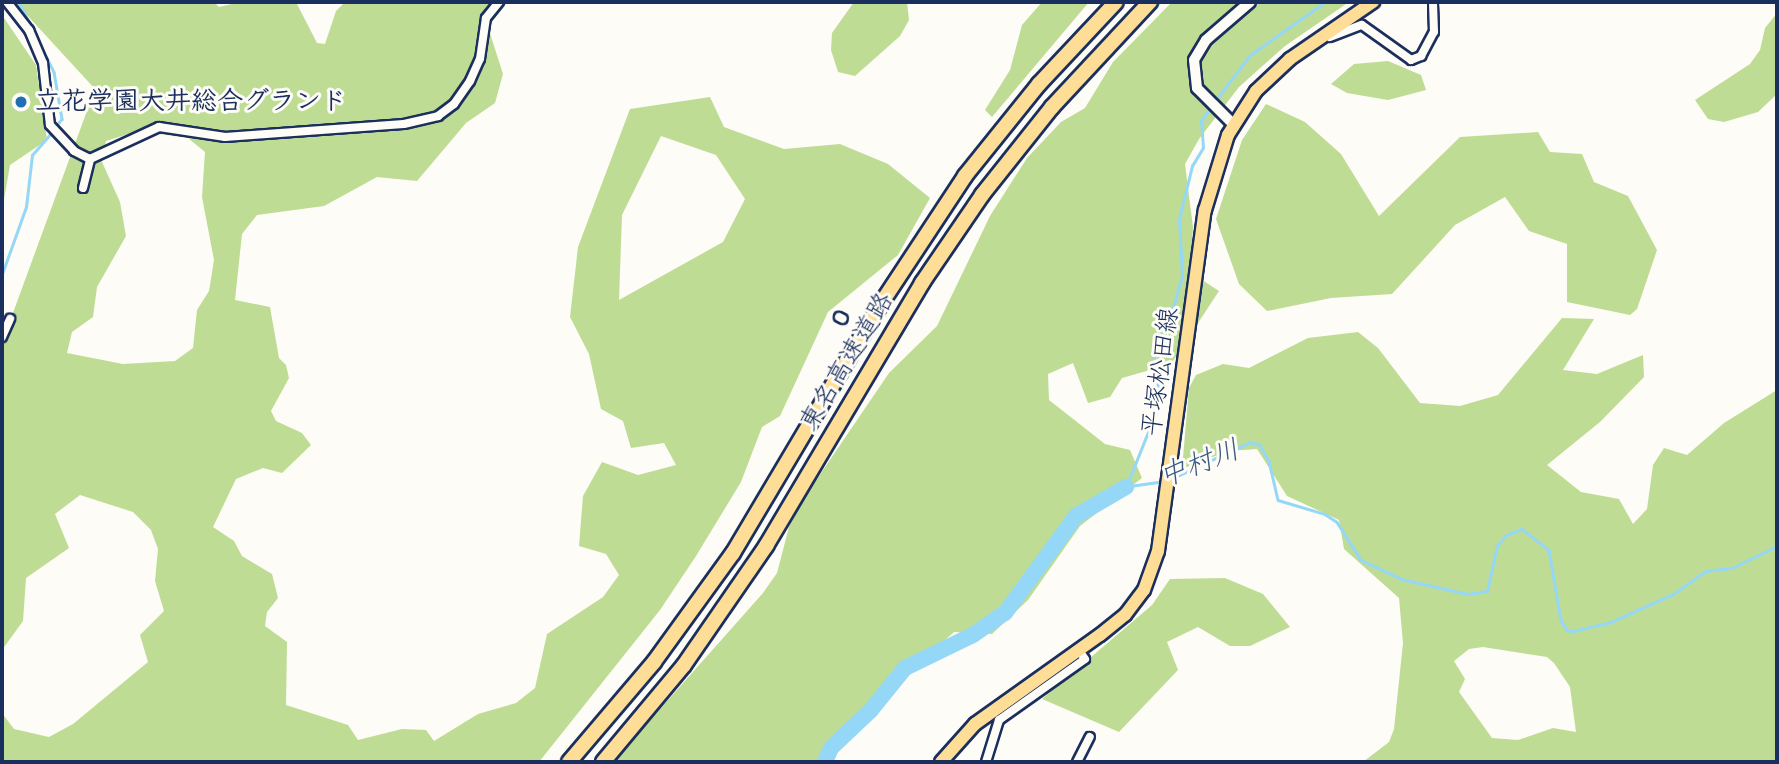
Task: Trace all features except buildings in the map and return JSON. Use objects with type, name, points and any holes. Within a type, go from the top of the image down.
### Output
[{"type":"highway","name":"東名高速道路","points":[[569,762],[641,679],[733,552],[882,302],[965,176],[1040,84],[1116,2]]},
{"type":"highway","name":"東名高速道路","points":[[603,762],[684,665],[731,598],[922,284],[982,195],[1076,78],[1150,2]]},
{"type":"main road","name":"平塚松田線","points":[[941,762],[1000,703],[1125,615],[1144,590],[1158,551],[1167,496],[1205,209],[1230,123],[1256,91],[1290,59],[1373,2]]},
{"type":"street","points":[[7,2],[29,30],[43,63],[50,125],[74,151],[90,159]]},
{"type":"street","points":[[90,159],[159,127],[225,137],[404,124],[438,116],[454,104],[470,81],[480,59],[486,18],[499,2]]},
{"type":"street","points":[[1230,123],[1204,98],[1194,77],[1198,49],[1250,2]]},
{"type":"street","points":[[1290,59],[1313,44],[1362,25],[1411,60],[1421,56],[1434,32],[1433,2]]},
{"type":"street","points":[[83,188],[90,159]]},
{"type":"street","points":[[2,337],[10,319]]},
{"type":"street","points":[[986,762],[999,720],[1085,659],[1079,649]]},
{"type":"street","points":[[1077,762],[1090,737]]},
{"type":"green space","points":[[15,2],[214,2],[219,7],[240,2],[296,2],[317,43],[325,44],[336,11],[345,2],[507,2],[488,27],[503,74],[495,103],[466,123],[417,181],[377,177],[324,206],[257,215],[242,234],[235,300],[270,307],[279,358],[286,365],[289,378],[271,411],[276,421],[302,433],[311,445],[282,473],[263,468],[236,479],[213,527],[234,541],[242,556],[272,574],[278,598],[267,612],[265,626],[287,642],[286,705],[348,725],[358,740],[402,729],[426,730],[434,741],[478,714],[516,703],[535,688],[547,634],[603,597],[619,575],[606,554],[579,546],[583,496],[602,462],[638,475],[676,465],[664,443],[631,448],[623,421],[601,409],[589,354],[570,317],[578,247],[630,109],[710,97],[724,127],[784,149],[840,144],[888,164],[930,198],[898,255],[828,312],[780,416],[762,427],[741,482],[696,556],[660,610],[539,762],[2,762],[2,713],[14,729],[49,737],[73,724],[148,662],[140,635],[164,611],[155,581],[158,549],[151,530],[133,512],[80,495],[55,514],[69,548],[26,578],[23,621],[2,650],[2,330],[10,321],[95,89]],"holes":[[[138,131],[188,138],[205,152],[202,197],[214,260],[209,291],[197,310],[193,348],[175,361],[123,364],[67,353],[72,332],[93,317],[97,287],[126,236],[120,202],[102,162],[106,141]],[[661,136],[716,155],[745,199],[723,242],[619,300],[622,215]]]},
{"type":"green space","points":[[854,2],[907,2],[909,20],[900,36],[855,76],[838,72],[831,50],[832,33]]},
{"type":"green space","points":[[1042,2],[1089,2],[992,117],[985,110],[1010,70],[1022,25]]},
{"type":"green space","points":[[1172,2],[1349,2],[1285,46],[1239,87],[1199,139],[1185,164],[1193,227],[1190,272],[1219,291],[1171,364],[1122,378],[1110,397],[1088,403],[1073,363],[1048,374],[1049,400],[1105,444],[1130,450],[1142,478],[1080,526],[1028,600],[992,634],[954,632],[855,720],[825,762],[613,762],[763,593],[777,573],[789,527],[802,501],[889,373],[937,326],[990,216],[1027,158],[1061,122],[1085,108],[1113,62]]},
{"type":"green space","points":[[1777,13],[1777,94],[1758,112],[1724,122],[1708,119],[1695,100],[1750,64],[1760,50],[1765,28]]},
{"type":"green space","name":"立花学園大井総合グランド","points":[[2,15],[36,65],[47,140],[10,165],[2,211]]},
{"type":"green space","points":[[1388,61],[1421,75],[1426,90],[1388,100],[1347,93],[1331,84],[1354,64]]},
{"type":"green space","points":[[1266,104],[1305,122],[1341,154],[1379,216],[1460,137],[1538,132],[1550,152],[1582,154],[1594,182],[1628,196],[1657,250],[1637,309],[1630,315],[1567,302],[1567,244],[1529,231],[1505,197],[1455,225],[1392,294],[1331,298],[1267,311],[1239,284],[1216,219],[1242,140]]},
{"type":"green space","points":[[1562,318],[1594,319],[1563,370],[1597,374],[1643,355],[1644,377],[1600,422],[1547,465],[1581,492],[1619,499],[1633,524],[1647,509],[1653,465],[1664,448],[1687,455],[1724,423],[1777,390],[1777,762],[1363,762],[1389,742],[1394,729],[1403,643],[1399,598],[1344,549],[1339,520],[1287,496],[1257,449],[1228,451],[1182,469],[1189,388],[1196,375],[1223,364],[1249,368],[1308,338],[1358,332],[1378,348],[1420,403],[1460,406],[1498,395]],"holes":[[[1483,647],[1547,657],[1570,687],[1576,732],[1553,728],[1518,740],[1492,738],[1459,692],[1465,679],[1454,661],[1469,649]]]},
{"type":"green space","points":[[1225,578],[1263,594],[1290,627],[1250,646],[1230,646],[1198,627],[1167,642],[1178,670],[1119,732],[1042,699],[1152,605],[1170,579]]},
{"type":"waterway","points":[[19,2],[54,72],[62,119],[56,127]]},
{"type":"waterway","points":[[1215,101],[1250,55],[1325,2]]},
{"type":"waterway","points":[[1162,482],[1126,487],[1160,402],[1152,345],[1167,328],[1182,276],[1179,219],[1192,166],[1203,148],[1201,121],[1211,106]]},
{"type":"waterway","points":[[2,274],[26,207],[32,155],[52,132]]},
{"type":"waterway","name":"中村川","points":[[1171,479],[1250,442],[1260,445],[1269,461],[1278,500],[1325,514],[1337,522],[1361,560],[1402,579],[1468,594],[1487,591],[1497,546],[1506,535],[1522,529],[1549,550],[1561,620],[1567,630],[1573,631],[1609,623],[1673,594],[1706,571],[1732,568],[1777,546]]},
{"type":"waterway","name":"中村川","points":[[825,762],[831,748],[871,710],[905,668],[973,635],[1005,613],[1076,516],[1126,487]]},
{"type":"place","name":"立花学園大井総合グランド","points":[[21,102]]}]
